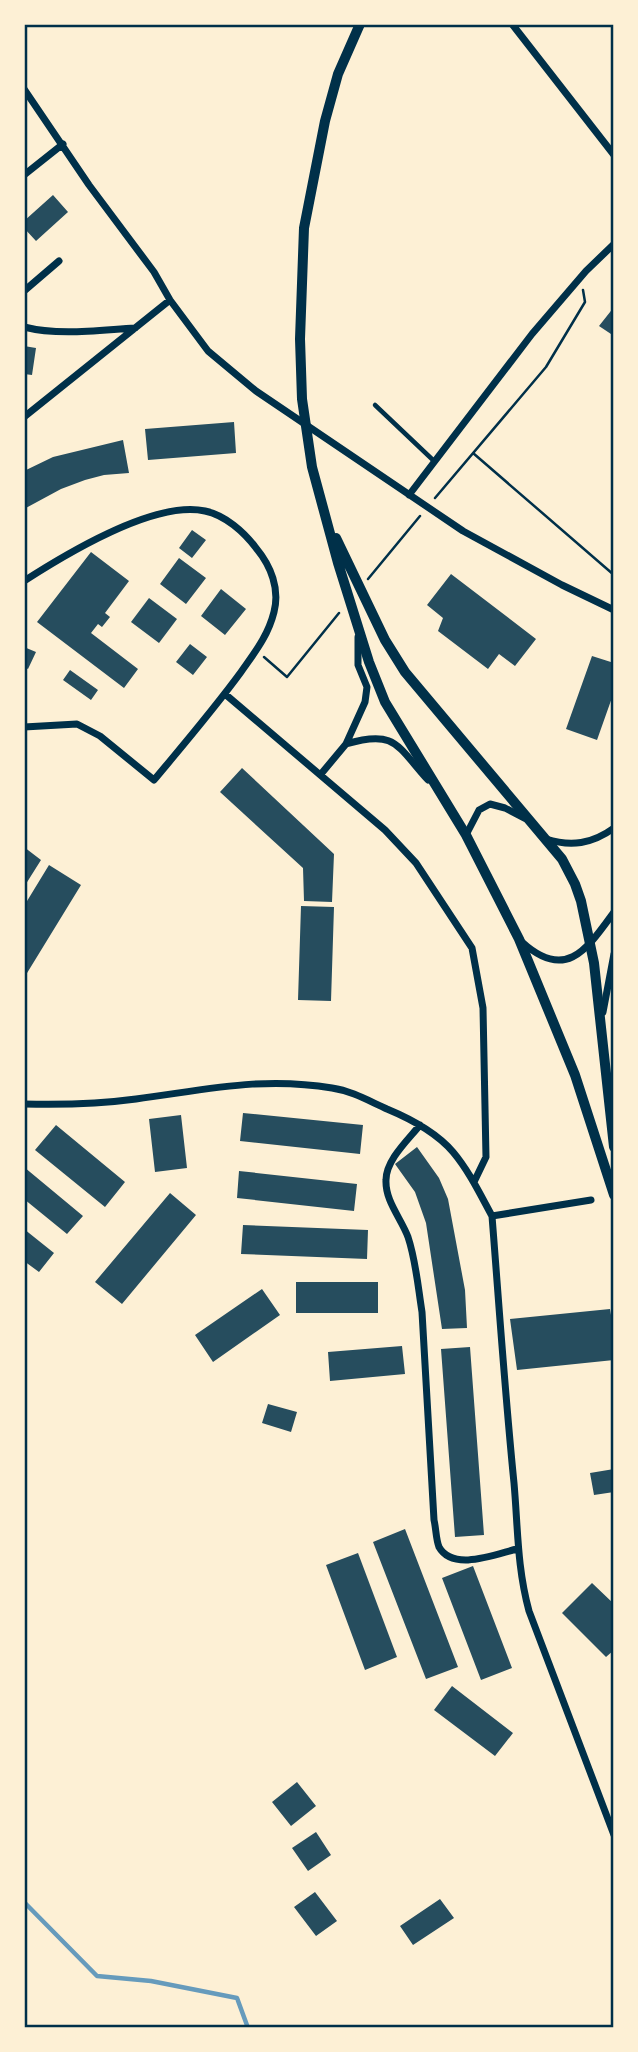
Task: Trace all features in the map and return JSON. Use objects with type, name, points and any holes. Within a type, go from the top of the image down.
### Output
[{"type":"main road","points":[[360,24],[338,74],[313,174],[302,256],[301,370],[312,467],[357,629],[385,702],[466,835],[519,939],[575,1074],[614,1195]]},
{"type":"main road","points":[[325,514],[386,640],[405,672],[562,859],[575,884],[590,945],[614,1147]]},
{"type":"street","points":[[512,24],[614,155]]},
{"type":"street","points":[[24,89],[170,300],[208,351],[236,376],[409,495],[495,550],[614,610]]},
{"type":"street","points":[[24,174],[63,144]]},
{"type":"street","points":[[409,495],[532,334],[580,278],[614,244]]},
{"type":"street","points":[[24,291],[60,261]]},
{"type":"street","points":[[24,417],[170,300]]},
{"type":"street","points":[[24,327],[88,331],[136,328]]},
{"type":"street","points":[[24,581],[86,542],[166,511],[191,509],[208,511],[236,527],[250,540],[262,555],[274,580],[278,597],[266,638],[225,694],[154,780],[100,736],[77,724],[24,727]]},
{"type":"street","points":[[321,774],[346,744],[365,702],[367,687],[358,665],[357,629]]},
{"type":"street","points":[[225,694],[385,830],[415,863],[472,948],[483,1008],[486,1157],[474,1182]]},
{"type":"street","points":[[346,744],[369,738],[387,739],[396,744],[444,797]]},
{"type":"street","points":[[466,835],[479,810],[490,804],[505,808],[528,820]]},
{"type":"street","points":[[543,838],[563,844],[591,842],[614,828]]},
{"type":"street","points":[[519,939],[536,954],[547,959],[566,960],[590,945],[614,912]]},
{"type":"street","points":[[600,1027],[614,954]]},
{"type":"street","points":[[24,1104],[77,1104],[135,1099],[218,1086],[277,1081],[356,1094],[420,1125],[453,1152],[474,1182],[492,1216],[522,1585],[529,1611],[614,1835]]},
{"type":"street","points":[[420,1125],[389,1167],[386,1180],[390,1200],[407,1233],[419,1290],[439,1546],[446,1554],[458,1560],[517,1549]]},
{"type":"street","points":[[492,1216],[591,1200]]},
{"type":"lane","points":[[375,405],[435,461]]},
{"type":"path","points":[[452,478],[547,367],[584,302],[580,278]]},
{"type":"path","points":[[472,453],[614,575]]},
{"type":"path","points":[[372,575],[412,526]]},
{"type":"path","points":[[256,651],[286,677],[331,622]]},
{"type":"building","points":[[53,195],[68,212],[36,241],[24,228],[24,221]]},
{"type":"building","points":[[614,307],[614,336],[599,326]]},
{"type":"building","points":[[24,346],[36,348],[32,375],[24,374]]},
{"type":"building","points":[[234,422],[236,453],[148,460],[145,429]]},
{"type":"building","points":[[123,440],[129,473],[85,480],[61,489],[24,509],[24,471],[53,457]]},
{"type":"building","points":[[192,530],[206,540],[192,558],[179,548]]},
{"type":"building","points":[[91,552],[129,581],[105,613],[110,617],[102,627],[98,624],[91,633],[138,669],[124,688],[37,622]]},
{"type":"building","points":[[179,558],[206,578],[186,604],[160,584]]},
{"type":"building","points":[[451,574],[536,639],[515,666],[499,654],[488,669],[438,631],[443,618],[427,605]]},
{"type":"building","points":[[221,589],[246,609],[225,635],[201,616]]},
{"type":"building","points":[[149,598],[177,619],[159,643],[131,622]]},
{"type":"building","points":[[190,644],[207,657],[193,675],[176,662]]},
{"type":"building","points":[[24,647],[36,652],[28,669],[24,667]]},
{"type":"building","points":[[592,656],[614,663],[614,692],[597,740],[566,729]]},
{"type":"building","points":[[70,670],[98,690],[91,700],[63,680]]},
{"type":"building","points":[[242,768],[334,854],[332,902],[304,901],[303,868],[220,792]]},
{"type":"building","points":[[24,847],[41,860],[24,887]]},
{"type":"building","points":[[49,865],[81,885],[24,978],[24,906]]},
{"type":"building","points":[[301,906],[334,907],[331,1001],[298,1000]]},
{"type":"building","points":[[243,1113],[363,1125],[360,1154],[240,1141]]},
{"type":"building","points":[[181,1115],[187,1168],[155,1172],[149,1119]]},
{"type":"building","points":[[56,1125],[125,1182],[105,1207],[35,1150]]},
{"type":"building","points":[[417,1147],[439,1178],[448,1199],[465,1290],[467,1328],[442,1329],[426,1223],[415,1192],[395,1164]]},
{"type":"building","points":[[24,1167],[83,1216],[67,1234],[24,1199]]},
{"type":"building","points":[[239,1171],[357,1184],[354,1211],[237,1198]]},
{"type":"building","points":[[170,1193],[196,1215],[122,1304],[95,1282]]},
{"type":"building","points":[[243,1225],[368,1230],[367,1259],[241,1254]]},
{"type":"building","points":[[24,1229],[54,1253],[39,1272],[24,1261]]},
{"type":"building","points":[[296,1282],[378,1282],[378,1313],[296,1313]]},
{"type":"building","points":[[262,1289],[280,1315],[213,1362],[195,1335]]},
{"type":"building","points":[[610,1309],[614,1333],[614,1360],[517,1370],[510,1319]]},
{"type":"building","points":[[402,1346],[405,1374],[330,1381],[328,1352]]},
{"type":"building","points":[[470,1347],[484,1535],[455,1537],[441,1349]]},
{"type":"building","points":[[268,1404],[297,1412],[291,1432],[262,1423]]},
{"type":"building","points":[[614,1469],[614,1492],[594,1495],[590,1473]]},
{"type":"building","points":[[405,1529],[458,1667],[426,1679],[373,1542]]},
{"type":"building","points":[[358,1553],[397,1657],[365,1670],[326,1565]]},
{"type":"building","points":[[473,1566],[512,1668],[481,1680],[442,1578]]},
{"type":"building","points":[[592,1583],[614,1604],[614,1650],[606,1657],[562,1613]]},
{"type":"building","points":[[452,1686],[513,1733],[495,1756],[434,1710]]},
{"type":"building","points":[[297,1782],[316,1806],[291,1826],[272,1802]]},
{"type":"building","points":[[316,1832],[331,1855],[308,1871],[292,1848]]},
{"type":"building","points":[[315,1892],[337,1921],[316,1936],[294,1907]]},
{"type":"building","points":[[440,1899],[454,1918],[413,1945],[400,1926]]},
{"type":"waterway","points":[[24,1902],[97,1976],[151,1981],[237,1998],[248,2028]]}]
